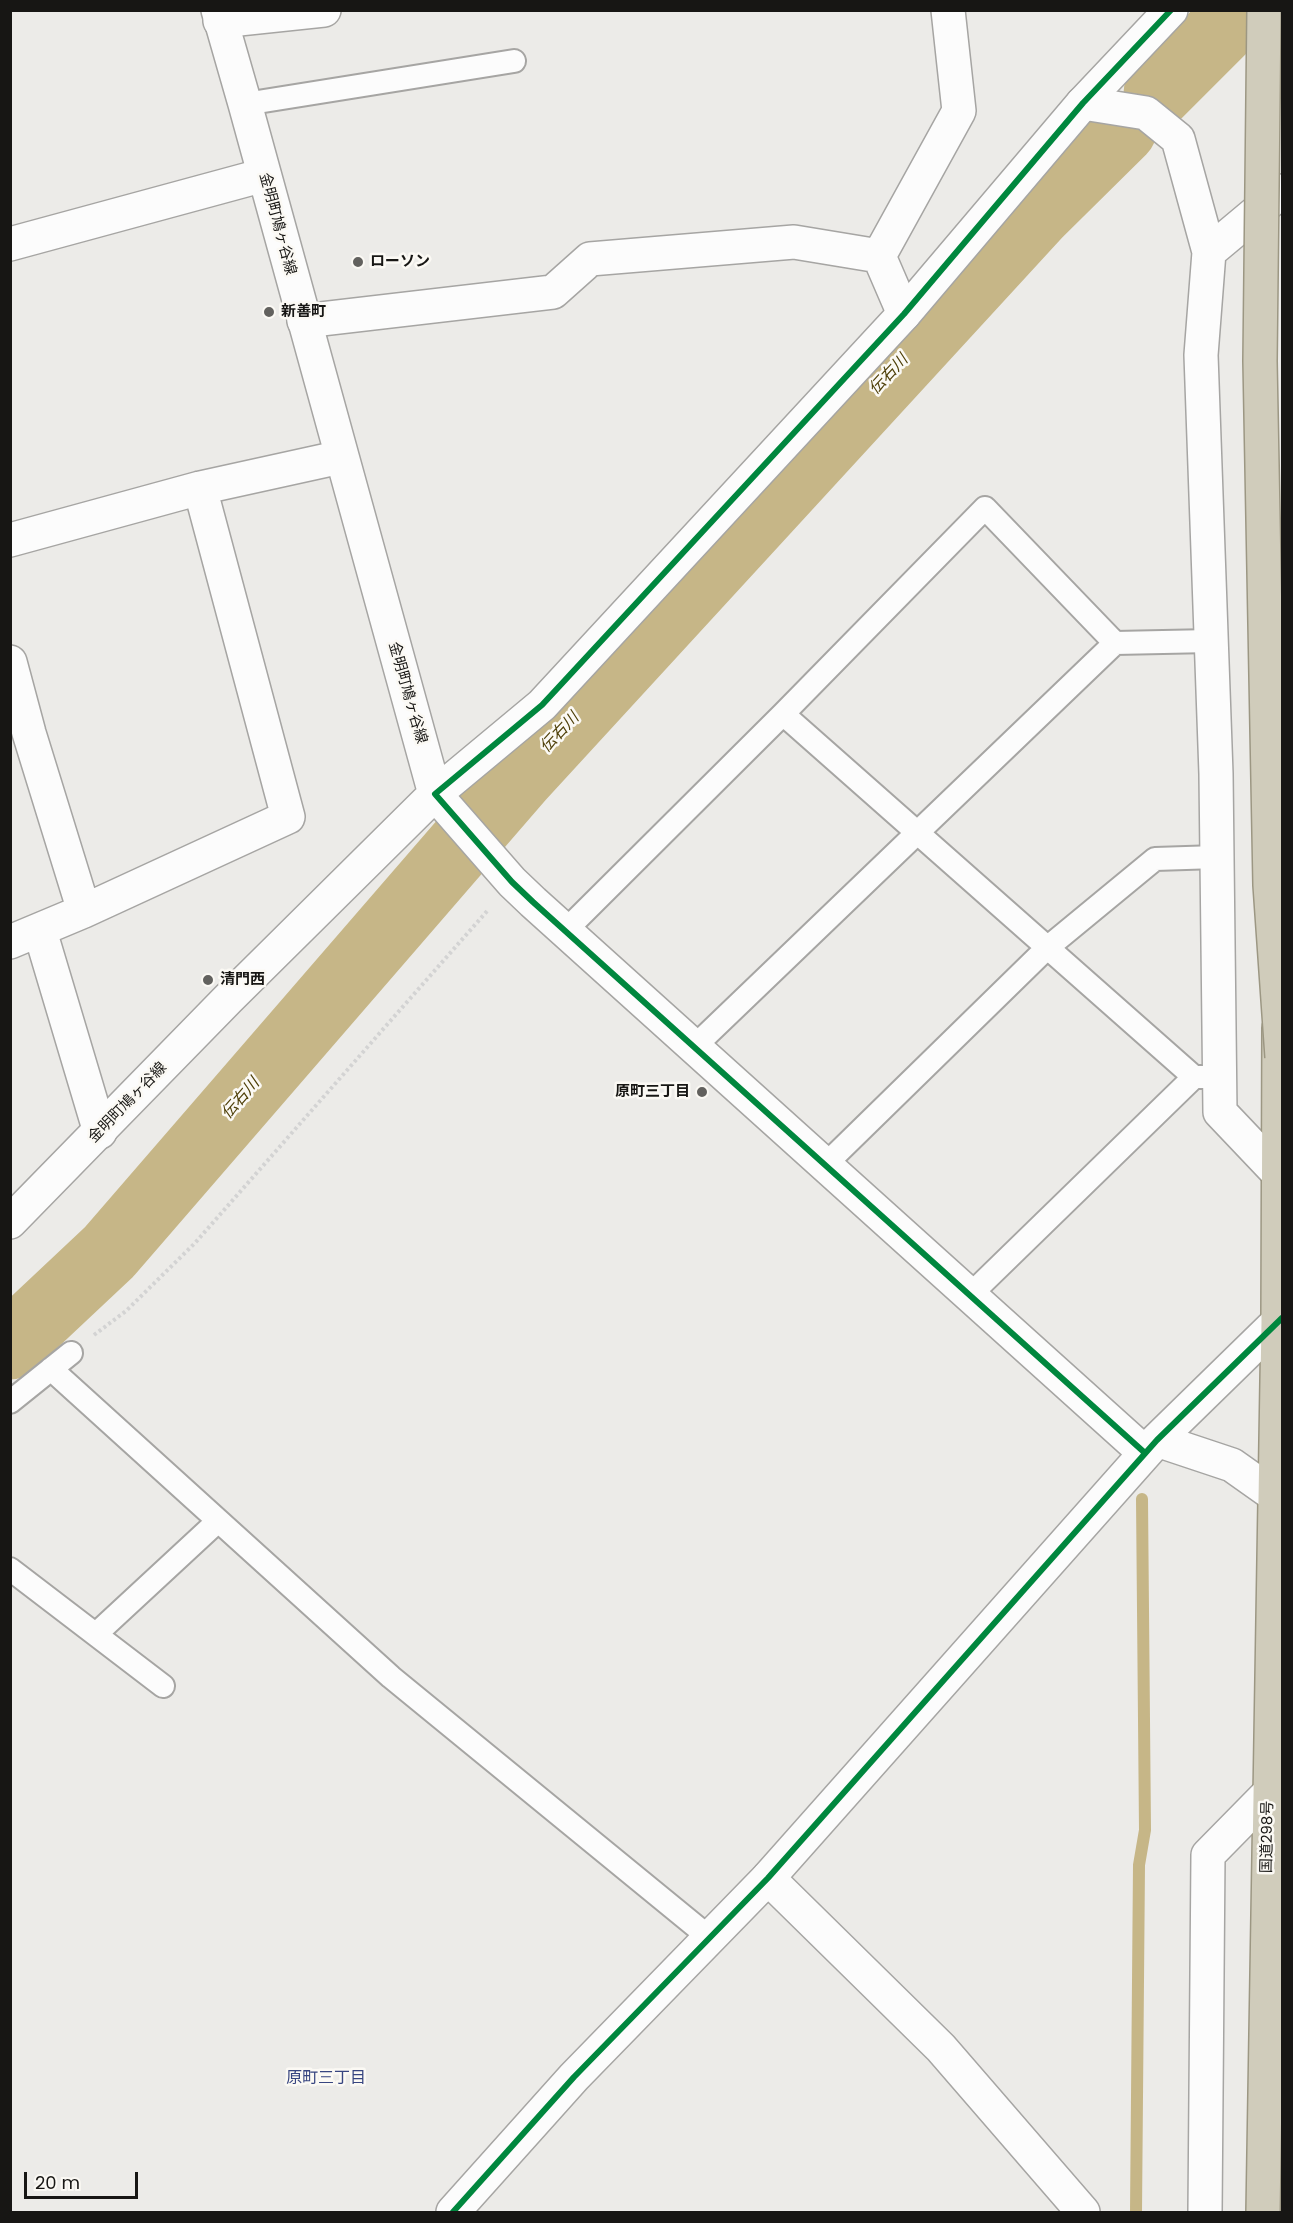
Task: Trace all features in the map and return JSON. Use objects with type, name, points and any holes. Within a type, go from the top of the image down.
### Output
[{"type":"highway","points":[[1264,10],[1261,373],[1270,885],[1282,1056]]},
{"type":"highway","name":"国道298号","points":[[1263,2212],[1273,1494],[1280,1320],[1277,1172],[1282,705]]},
{"type":"street","points":[[219,16],[324,10]]},
{"type":"street","points":[[879,255],[959,111],[948,10]]},
{"type":"street","points":[[1172,10],[1083,103],[904,314],[542,705],[435,794],[511,881],[970,1295],[1151,1446],[1232,1465],[1273,1494]]},
{"type":"street","name":"金明町鳩ヶ谷線","points":[[10,1222],[228,999],[435,794],[219,16]]},
{"type":"street","points":[[1083,103],[1146,112],[1178,139],[1209,252],[1202,355],[1217,857],[1207,1078],[1220,1112],[1277,1172]]},
{"type":"street","points":[[10,244],[264,175]]},
{"type":"street","points":[[1209,252],[1282,191]]},
{"type":"street","points":[[304,321],[553,292],[590,259],[794,242],[879,255]]},
{"type":"street","points":[[879,255],[904,314]]},
{"type":"street","points":[[10,540],[200,488],[341,457]]},
{"type":"street","points":[[100,1132],[25,936],[288,817],[200,488]]},
{"type":"street","points":[[10,662],[20,736],[84,911]]},
{"type":"street","points":[[453,2212],[574,2077],[768,1878],[1151,1446],[1280,1320]]},
{"type":"street","points":[[1205,2212],[1208,1856],[1269,1793]]},
{"type":"street","points":[[768,1878],[941,2048],[1083,2212]]},
{"type":"lane","points":[[245,104],[514,61]]},
{"type":"lane","points":[[565,931],[783,714],[985,508],[1115,643]]},
{"type":"lane","points":[[694,1047],[1115,643],[1211,641]]},
{"type":"lane","points":[[783,714],[1047,948],[1207,1078],[970,1295]]},
{"type":"lane","points":[[825,1165],[1047,948],[1155,859],[1217,857]]},
{"type":"lane","points":[[10,1401],[71,1353]]},
{"type":"lane","points":[[51,1369],[391,1677],[710,1938]]},
{"type":"lane","points":[[96,1634],[218,1521]]},
{"type":"lane","points":[[10,1569],[163,1686]]},
{"type":"path","points":[[71,1353],[126,1311],[195,1243],[511,881]]},
{"type":"waterway","name":"伝右川","points":[[1158,93],[1241,10]]},
{"type":"waterway","name":"伝右川","points":[[10,1345],[109,1252],[520,777],[1038,213],[1122,130]]},
{"type":"waterway","points":[[1136,2212],[1139,1865],[1145,1830],[1142,1499]]},
{"type":"cycle path","points":[[1145,1453],[533,902],[512,882],[435,794],[542,705],[904,314],[1083,103],[1171,10]]},
{"type":"cycle path","points":[[453,2212],[574,2077],[768,1878],[1157,1440],[1282,1318]]},
{"type":"place","name":"ローソン","points":[[358,262]]},
{"type":"place","name":"新善町","points":[[269,312]]},
{"type":"place","name":"清門西","points":[[208,980]]},
{"type":"place","name":"原町三丁目","points":[[702,1092]]},
{"type":"district","name":"原町三丁目","points":[[326,2079]]}]
